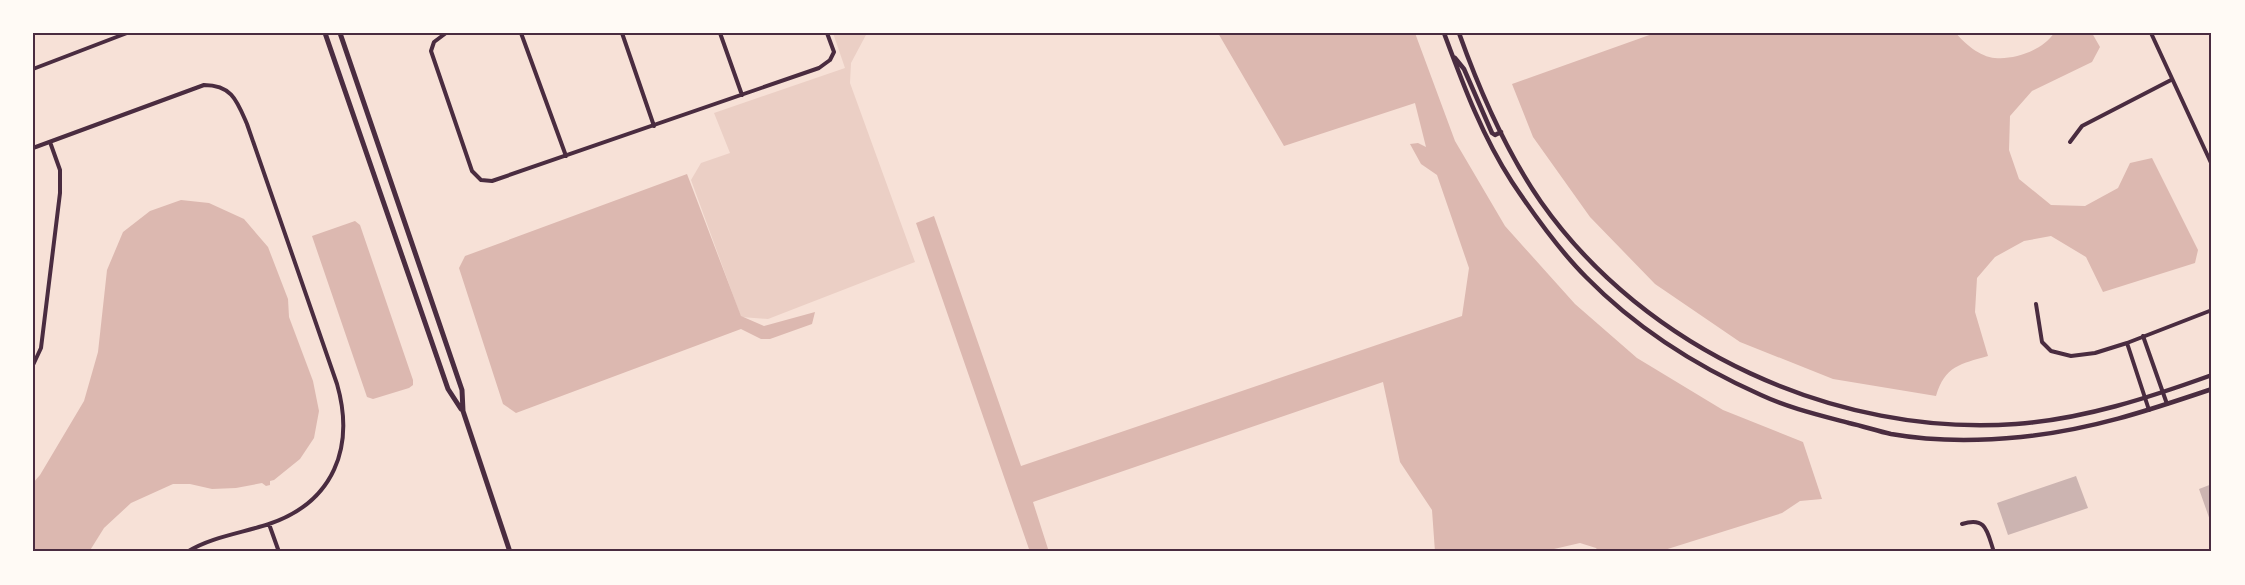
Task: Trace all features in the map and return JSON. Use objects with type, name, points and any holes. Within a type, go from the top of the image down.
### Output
[{"type":"main road","points":[[325,33],[448,389],[463,411]]},
{"type":"main road","points":[[340,33],[462,390],[463,411],[510,552]]},
{"type":"street","points":[[33,69],[128,33]]},
{"type":"street","points":[[446,33],[434,42],[431,51],[472,171],[482,180],[492,181],[819,68],[830,60],[834,52],[827,33]]},
{"type":"street","points":[[521,33],[566,156]]},
{"type":"street","points":[[622,33],[654,126]]},
{"type":"street","points":[[720,33],[742,95]]},
{"type":"street","points":[[1444,33],[1479,121],[1498,159],[1550,235],[1586,277],[1626,313],[1676,349],[1762,396],[1801,410],[1892,434],[1955,439],[2020,437],[2076,429],[2117,420],[2212,389]]},
{"type":"street","points":[[1459,33],[1475,75],[1514,159],[1541,202],[1559,225],[1596,266],[1634,300],[1684,336],[1735,367],[1806,397],[1892,419],[1955,426],[2017,424],[2073,417],[2163,393],[2212,375]]},
{"type":"street","points":[[2151,33],[2212,165]]},
{"type":"street","points":[[1452,54],[1464,69],[1492,133],[1494,135],[1501,132]]},
{"type":"street","points":[[2070,142],[2082,126],[2171,80]]},
{"type":"street","points":[[33,148],[204,85],[217,85],[230,92],[239,105],[254,142],[337,384],[345,419],[344,439],[333,470],[312,500],[300,510],[268,524],[200,545],[187,552]]},
{"type":"street","points":[[33,365],[41,348],[61,176],[50,142]]},
{"type":"street","points":[[2036,304],[2042,342],[2051,351],[2071,356],[2127,343],[2212,310]]},
{"type":"street","points":[[2143,336],[2167,404]]},
{"type":"street","points":[[2127,343],[2149,410]]},
{"type":"street","points":[[1962,524],[1979,521],[1983,525],[1994,552]]},
{"type":"street","points":[[268,524],[279,552]]},
{"type":"shaded area","points":[[833,33],[867,33],[851,63],[850,83],[915,262],[768,319],[741,317],[691,180],[701,163],[730,153],[714,113],[845,68]]},
{"type":"shaded area","points":[[1218,33],[1415,33],[1455,141],[1505,226],[1575,304],[1637,358],[1723,410],[1803,442],[1822,499],[1800,501],[1782,513],[1658,552],[1599,552],[1596,548],[1580,543],[1541,552],[1435,552],[1432,510],[1400,462],[1383,382],[1033,502],[1049,552],[1030,552],[916,223],[934,216],[1021,466],[1462,316],[1469,268],[1437,175],[1421,164],[1410,144],[1418,143],[1426,147],[1415,103],[1284,146]]},
{"type":"shaded area","points":[[1655,33],[1956,33],[1978,52],[1989,57],[2003,58],[2028,53],[2043,44],[2054,33],[2092,33],[2100,47],[2092,62],[2032,91],[2010,116],[2009,150],[2019,179],[2051,205],[2085,206],[2118,188],[2130,163],[2152,158],[2198,250],[2195,263],[2103,292],[2086,257],[2051,236],[2024,241],[1995,257],[1977,278],[1975,312],[1988,356],[1969,361],[1949,372],[1936,396],[1833,379],[1740,342],[1655,284],[1590,217],[1533,137],[1512,84]]},
{"type":"shaded area","points":[[687,174],[741,316],[764,326],[815,312],[812,324],[770,339],[761,339],[741,329],[516,413],[503,404],[459,268],[465,256]]},
{"type":"shaded area","points":[[181,200],[209,203],[244,219],[268,247],[288,299],[289,317],[313,381],[319,411],[314,438],[300,459],[270,481],[270,485],[266,486],[262,483],[236,488],[212,489],[190,484],[173,484],[131,503],[104,528],[89,552],[33,552],[33,483],[84,401],[98,352],[107,270],[123,232],[150,211]]},
{"type":"shaded area","points":[[355,221],[360,225],[413,380],[413,385],[409,388],[373,399],[367,397],[312,236]]},
{"type":"building","points":[[2076,476],[2088,508],[2008,535],[1997,503]]},
{"type":"building","points":[[2212,484],[2212,526],[2199,489]]}]
